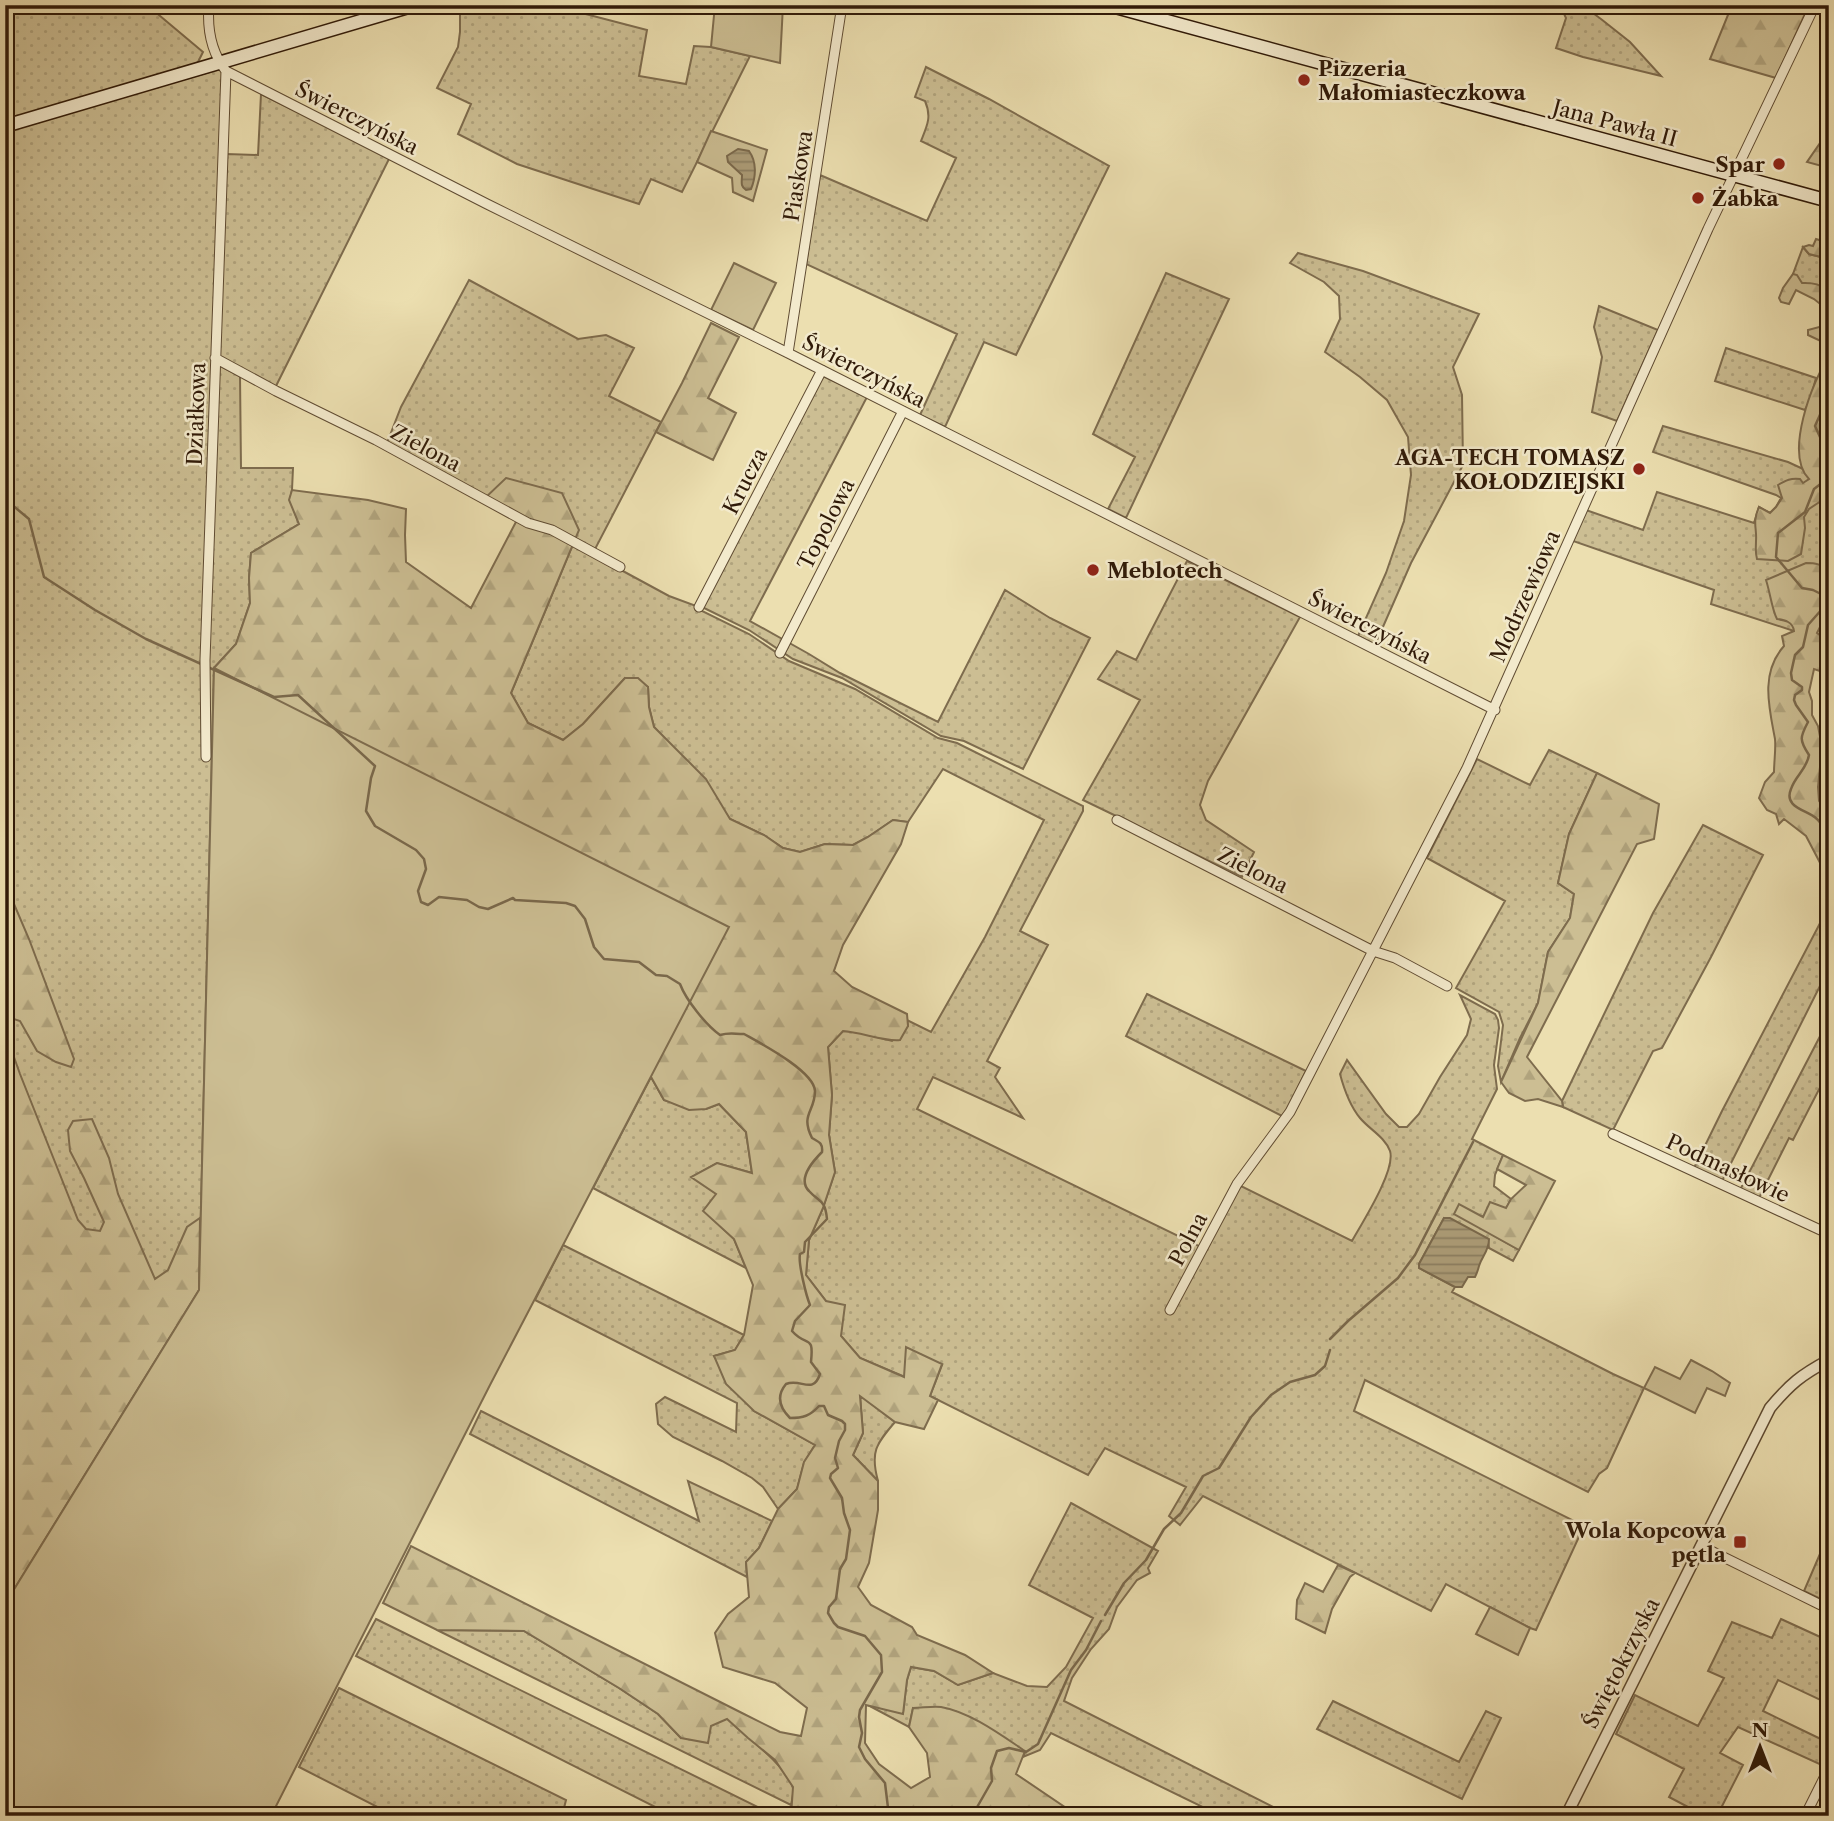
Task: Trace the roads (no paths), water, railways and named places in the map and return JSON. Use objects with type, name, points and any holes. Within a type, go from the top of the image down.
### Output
[{"type":"main road","points":[[5,126],[217,67],[415,5]]},
{"type":"main road","name":"Jana Pawła II","points":[[1108,5],[1829,201]]},
{"type":"street","points":[[209,5],[208,29],[217,67]]},
{"type":"street","name":"Piaskowa","points":[[788,353],[842,5]]},
{"type":"street","name":"Modrzewiowa","points":[[1237,1184],[1290,1112],[1467,768],[1708,229],[1815,5]]},
{"type":"street","name":"Świerczyńska","points":[[217,67],[1494,710]]},
{"type":"street","name":"Działkowa","points":[[206,757],[205,660],[215,358],[217,67]]},
{"type":"street","name":"Zielona","points":[[215,358],[376,440],[528,523],[552,530],[620,567]]},
{"type":"street","name":"Krucza","points":[[699,607],[822,370]]},
{"type":"street","name":"Topolowa","points":[[780,653],[903,411]]},
{"type":"street","name":"Zielona","points":[[1117,820],[1447,986]]},
{"type":"street","name":"Podmasłowie","points":[[1613,1134],[1829,1234]]},
{"type":"street","name":"Polna","points":[[1170,1310],[1237,1184]]},
{"type":"street","name":"Świętokrzyska","points":[[1566,1816],[1770,1408],[1803,1373],[1829,1360]]},
{"type":"street","points":[[1700,1546],[1829,1609]]},
{"type":"street","points":[[1805,1816],[1829,1768]]},
{"type":"waterway","points":[[1829,387],[1815,426],[1827,463],[1827,479],[1814,489],[1805,512],[1778,533],[1776,557],[1802,588],[1823,595],[1826,601],[1808,625],[1803,647],[1795,655],[1791,673],[1792,680],[1802,687],[1794,700],[1808,722],[1802,738],[1809,755],[1789,795],[1793,804],[1819,821],[1829,838]]},
{"type":"waterway","points":[[5,499],[29,519],[44,577],[146,639],[274,697],[298,695],[375,766],[366,811],[375,826],[416,850],[424,859],[426,869],[418,891],[421,902],[428,905],[439,897],[467,900],[488,909],[513,898],[575,906],[585,919],[594,947],[604,959],[639,962],[656,975],[667,976],[680,984],[697,1012],[720,1035],[744,1034],[785,1058],[812,1083],[815,1091],[807,1123],[812,1138],[819,1142],[822,1152],[808,1170],[805,1181],[809,1191],[823,1205],[827,1219],[805,1242],[804,1252],[800,1254],[801,1271],[810,1305],[795,1321],[792,1331],[810,1344],[811,1362],[820,1374],[814,1384],[786,1384],[780,1401],[790,1418],[806,1416],[819,1406],[824,1406],[828,1415],[845,1424],[835,1458],[838,1468],[830,1478],[842,1498],[850,1530],[836,1599],[829,1607],[828,1613],[838,1627],[865,1636],[881,1655],[882,1672],[860,1710],[862,1733],[859,1747],[865,1759],[885,1783],[889,1816]]},
{"type":"waterway","points":[[1330,1339],[1398,1278],[1415,1255],[1473,1142]]},
{"type":"waterway","points":[[1105,1615],[1124,1583],[1146,1560],[1164,1529],[1181,1513],[1203,1476],[1219,1468],[1251,1417],[1271,1395],[1290,1382],[1315,1375],[1325,1366],[1330,1350]]},
{"type":"waterway","points":[[972,1816],[992,1781],[991,1768],[997,1751],[1009,1748],[1026,1752],[1038,1744],[1071,1670],[1086,1650],[1101,1621]]},
{"type":"waterway","points":[[918,1816],[925,1811],[936,1816]]},
{"type":"place","name":"Pizzeria Małomiasteczkowa","points":[[1304,80]]},
{"type":"place","name":"Spar","points":[[1779,164]]},
{"type":"place","name":"Żabka","points":[[1698,198]]},
{"type":"place","name":"AGA-TECH TOMASZ KOŁODZIEJSKI","points":[[1639,469]]},
{"type":"place","name":"Meblotech","points":[[1093,570]]},
{"type":"place","name":"Wola Kopcowa pętla","points":[[1740,1542]]}]
